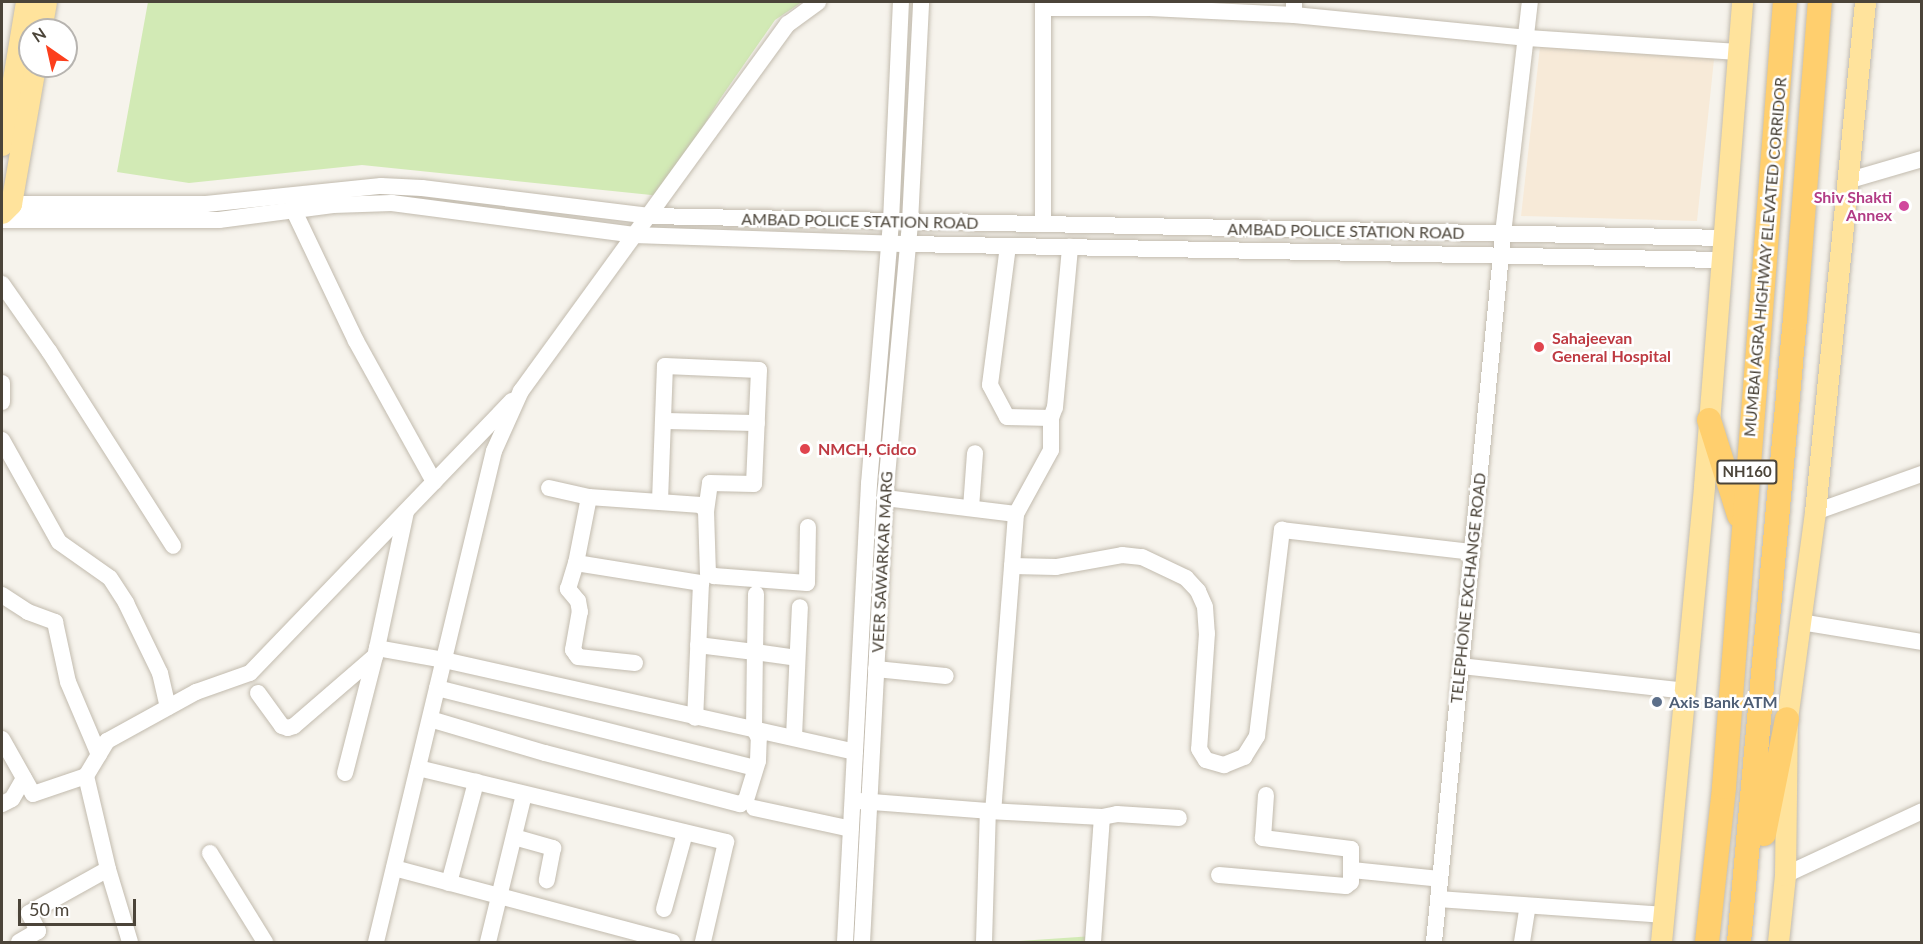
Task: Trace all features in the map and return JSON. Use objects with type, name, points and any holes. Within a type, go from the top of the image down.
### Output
[{"type":"highway","name":"MUMBAI AGRA HIGHWAY ELEVATED CORRIDOR","points":[[1707,942],[1724,787],[1785,2]]},
{"type":"highway","name":"MUMBAI AGRA HIGHWAY ELEVATED CORRIDOR","points":[[1739,942],[1748,871],[1820,2]]},
{"type":"highway","points":[[1709,420],[1743,528]]},
{"type":"highway","points":[[1748,871],[1761,852],[1787,719]]},
{"type":"main road","points":[[25,18],[26,2]]},
{"type":"main road","points":[[43,18],[46,2]]},
{"type":"main road","points":[[1661,942],[1686,691],[1742,2]]},
{"type":"main road","points":[[1778,942],[1785,875],[1787,719],[1815,512],[1850,180],[1865,2]]},
{"type":"main road","points":[[2,145],[18,78]]},
{"type":"main road","points":[[4,210],[19,78]]},
{"type":"street","points":[[2,740],[33,794],[86,776],[107,741],[196,692],[250,673],[521,391],[788,24],[818,2]]},
{"type":"street","name":"VEER SAWARKAR MARG","points":[[862,942],[861,801],[855,752],[874,424],[891,221],[901,2]]},
{"type":"street","name":"VEER SAWARKAR MARG","points":[[845,942],[851,829],[861,801],[876,669],[885,498],[909,244],[921,2]]},
{"type":"street","name":"TELEPHONE EXCHANGE ROAD","points":[[1434,942],[1503,234],[1528,38],[1530,2]]},
{"type":"street","points":[[1042,224],[1043,5],[1294,8],[1528,38],[1738,52]]},
{"type":"street","points":[[1850,180],[1922,159]]},
{"type":"street","name":"AMBAD POLICE STATION ROAD","points":[[4,210],[206,204],[381,186],[422,188],[649,216],[1722,238]]},
{"type":"street","name":"AMBAD POLICE STATION ROAD","points":[[4,210],[219,220],[333,205],[392,204],[634,235],[909,244],[1720,260]]},
{"type":"street","points":[[294,210],[356,341],[434,482]]},
{"type":"street","points":[[1008,246],[990,384],[1007,417],[1051,418]]},
{"type":"street","points":[[984,942],[990,811],[1016,514],[1051,450],[1051,418],[1055,407],[1070,247]]},
{"type":"street","points":[[2,284],[49,351],[173,546]]},
{"type":"street","points":[[660,501],[665,366],[759,370],[754,484],[710,483],[706,512],[708,573],[714,576],[807,583],[808,527]]},
{"type":"street","points":[[2,383],[2,402]]},
{"type":"street","points":[[376,942],[494,451],[521,391]]},
{"type":"street","points":[[663,421],[757,423]]},
{"type":"street","points":[[874,424],[891,426]]},
{"type":"street","points":[[2,440],[59,542],[110,578],[126,603],[160,673],[168,707]]},
{"type":"street","points":[[971,508],[975,453]]},
{"type":"street","points":[[1815,512],[1922,474]]},
{"type":"street","points":[[549,488],[589,497],[701,505],[706,512]]},
{"type":"street","points":[[589,497],[576,563],[568,589],[571,596],[578,601],[580,612],[573,650],[578,657],[635,663]]},
{"type":"street","points":[[885,498],[1016,514]]},
{"type":"street","points":[[345,773],[376,652],[406,511]]},
{"type":"street","points":[[1012,566],[1056,567],[1122,555],[1142,557],[1186,578],[1198,591],[1205,607],[1207,633],[1199,749],[1206,760],[1224,765],[1244,757],[1251,750],[1257,736],[1282,530],[1472,552]]},
{"type":"street","points":[[576,563],[701,583],[695,718]]},
{"type":"street","points":[[430,719],[740,804],[746,800],[755,768],[759,738],[754,729],[756,594]]},
{"type":"street","points":[[2,595],[27,612],[56,622],[68,682],[99,755]]},
{"type":"street","points":[[794,737],[800,607]]},
{"type":"street","points":[[1800,622],[1922,642]]},
{"type":"street","points":[[698,645],[797,658]]},
{"type":"street","points":[[258,693],[282,726],[288,728],[294,726],[376,652],[444,660],[855,752]]},
{"type":"street","points":[[1461,666],[1686,691]]},
{"type":"street","points":[[876,669],[946,676]]},
{"type":"street","points":[[437,688],[755,768]]},
{"type":"street","points":[[418,768],[726,842],[703,942]]},
{"type":"street","points":[[86,776],[108,869],[130,942]]},
{"type":"street","points":[[2,804],[12,799],[24,778]]},
{"type":"street","points":[[449,883],[476,782]]},
{"type":"street","points":[[488,942],[524,794]]},
{"type":"street","points":[[1219,875],[1346,886],[1351,882],[1353,852],[1349,848],[1263,838],[1266,795]]},
{"type":"street","points":[[861,801],[1102,817],[1118,814],[1179,818]]},
{"type":"street","points":[[754,808],[851,829]]},
{"type":"street","points":[[1785,875],[1922,811]]},
{"type":"street","points":[[1093,942],[1102,817]]},
{"type":"street","points":[[664,909],[685,833]]},
{"type":"street","points":[[514,837],[553,848],[547,880]]},
{"type":"street","points":[[210,853],[263,942]]},
{"type":"street","points":[[394,868],[653,940],[672,942]]},
{"type":"street","points":[[27,940],[38,931],[29,913],[108,869]]},
{"type":"street","points":[[1352,870],[1440,879]]},
{"type":"street","points":[[1438,899],[1665,915]]},
{"type":"street","points":[[1522,942],[1527,906]]},
{"type":"shaded area","points":[[1540,47],[1715,50],[1697,221],[1521,216]]},
{"type":"green space","points":[[148,2],[802,2],[775,20],[720,99],[661,196],[362,165],[189,183],[117,172]]},
{"type":"green space","points":[[1093,936],[1092,942],[1004,942]]},
{"type":"place","name":"Shiv Shakti Annex","points":[[1904,206]]},
{"type":"place","name":"Sahajeevan General Hospital","points":[[1539,347]]},
{"type":"place","name":"NMCH, Cidco","points":[[805,449]]},
{"type":"place","name":"Axis Bank ATM","points":[[1657,702]]}]
